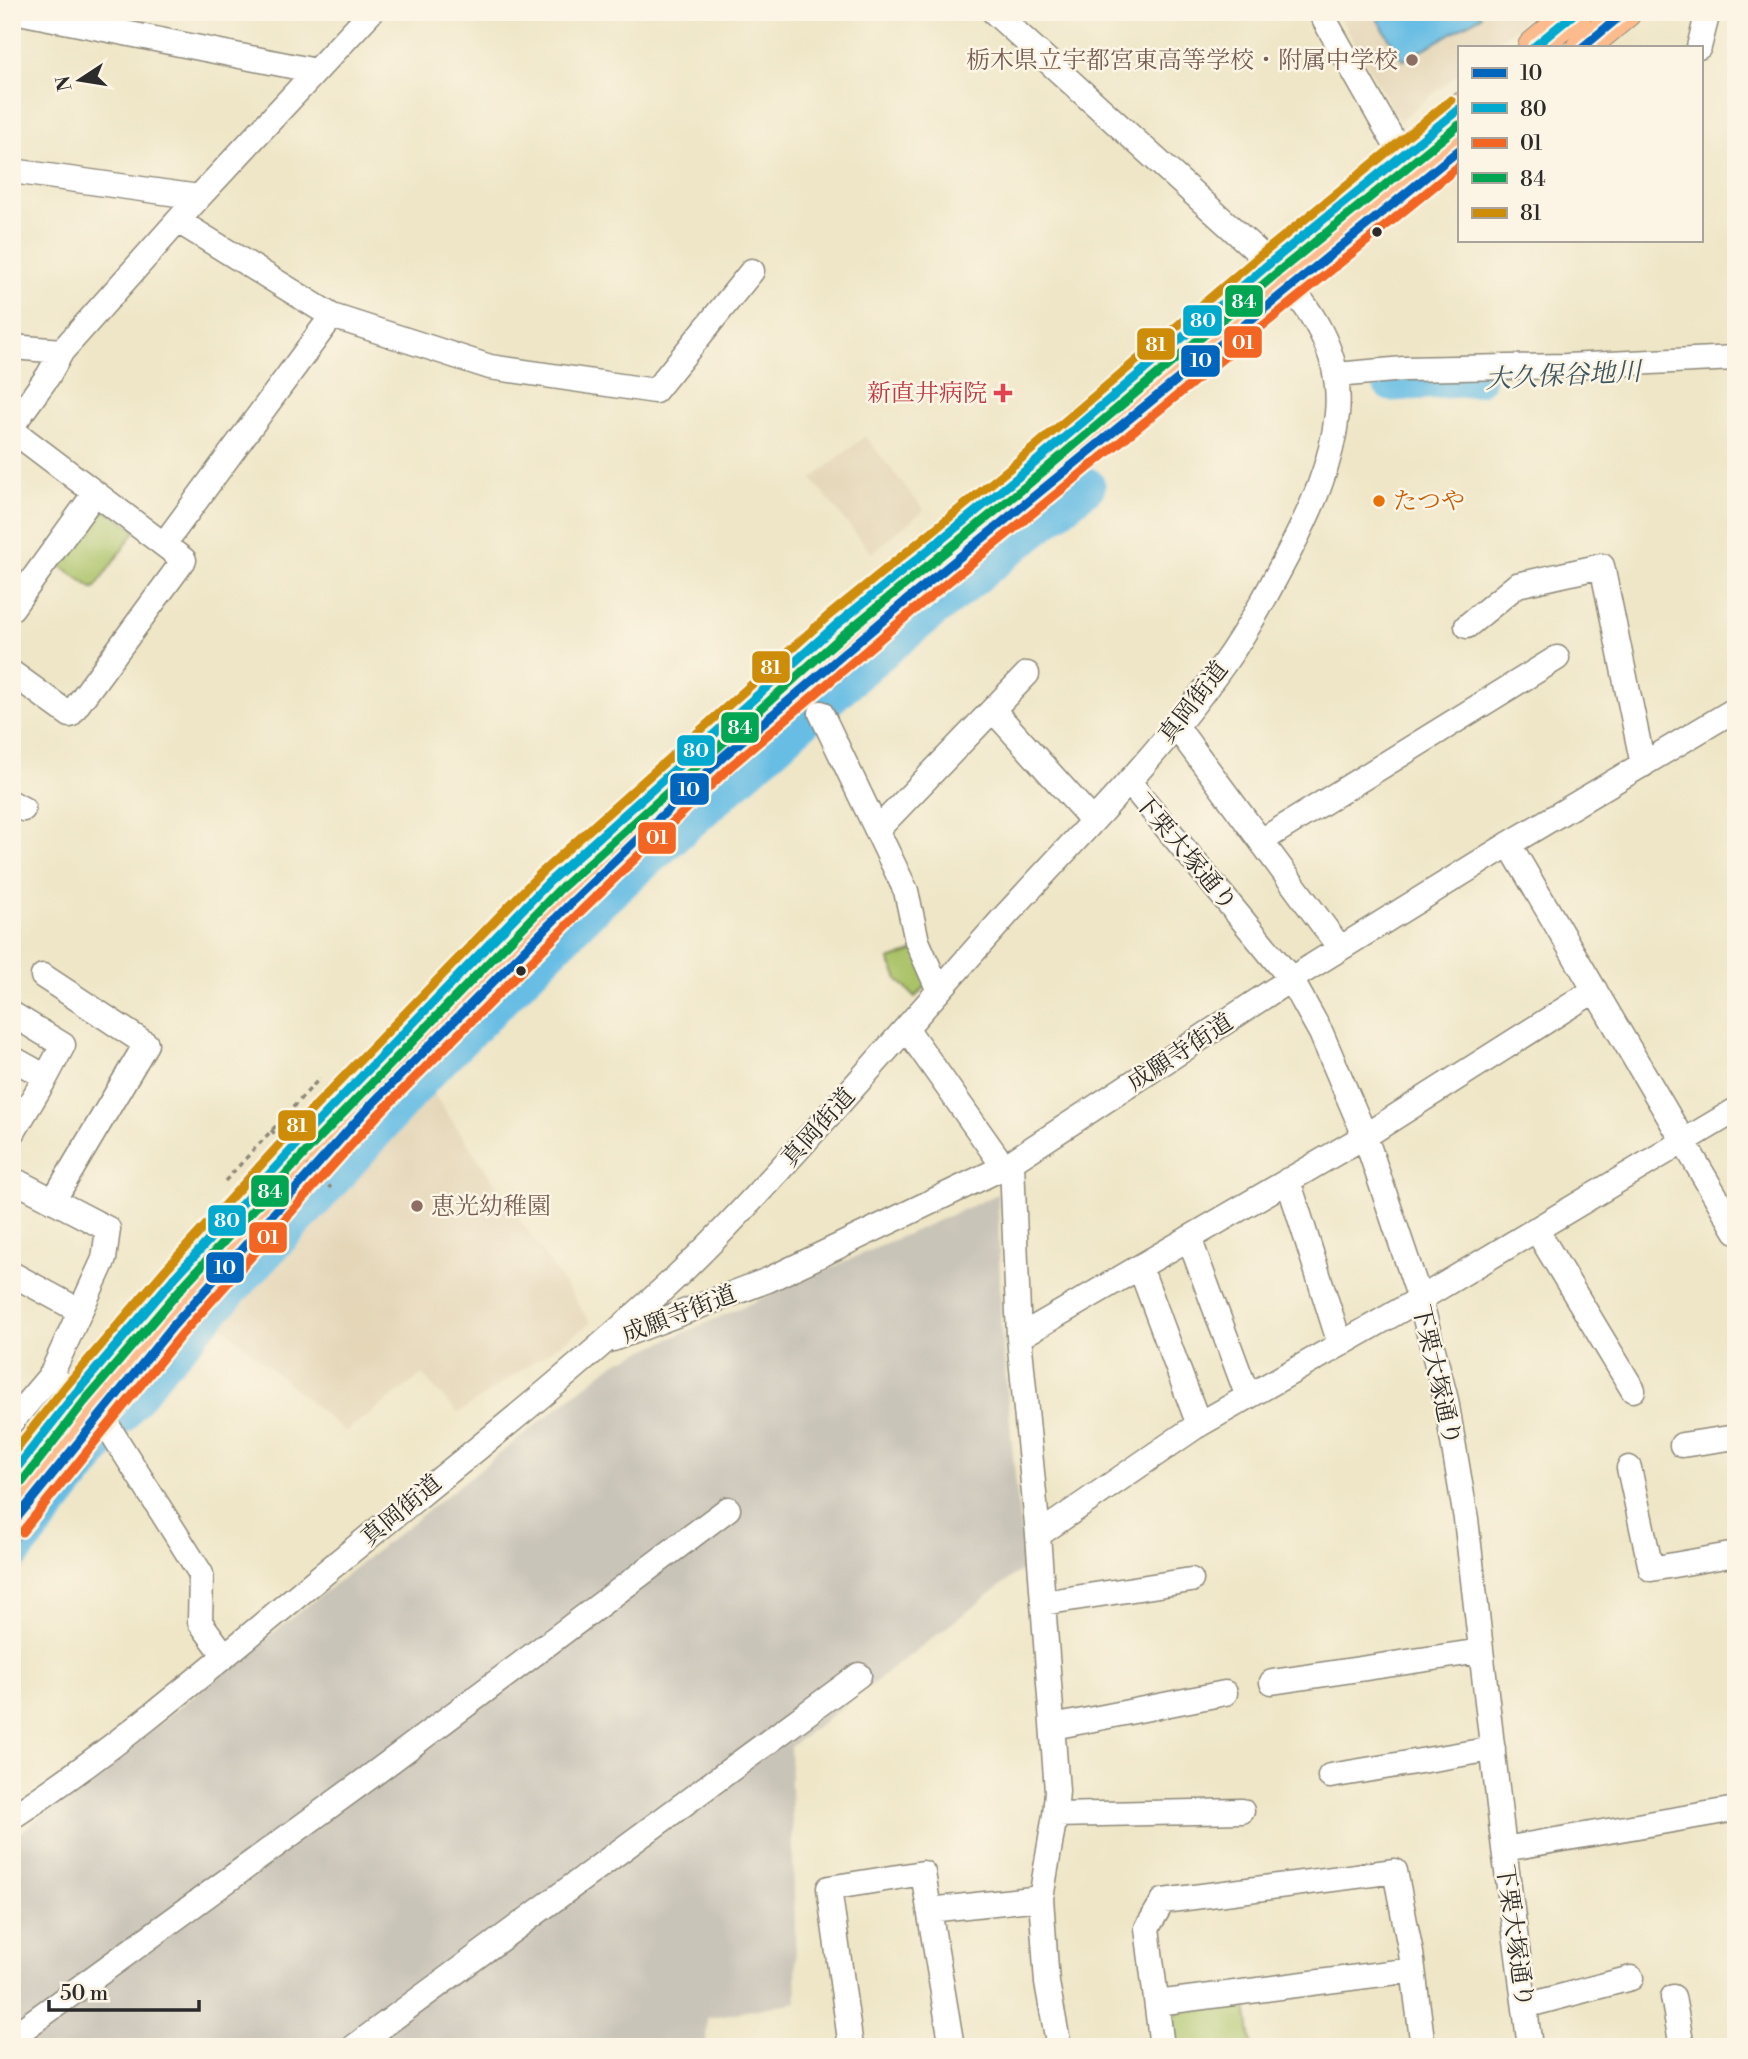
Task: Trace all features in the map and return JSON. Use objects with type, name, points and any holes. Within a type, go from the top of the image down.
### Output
[{"type":"main road","points":[[1535,46],[1576,12]]},
{"type":"main road","points":[[1584,46],[1625,12]]},
{"type":"main road","points":[[12,1474],[75,1394],[175,1277],[310,1130],[549,882],[835,626],[1458,110]]},
{"type":"main road","points":[[12,1524],[173,1326],[369,1107],[572,902],[705,775],[907,600],[1458,151]]},
{"type":"street","points":[[19,12],[316,71]]},
{"type":"street","points":[[12,673],[70,715],[184,559],[12,428],[62,351],[371,12]]},
{"type":"street","name":"真岡街道","points":[[12,1817],[123,1737],[225,1656],[599,1345],[675,1278],[765,1187],[1129,782],[1223,665],[1300,531],[1322,480],[1333,441],[1338,407],[1336,374],[1320,328],[1309,307],[1270,263],[994,12]]},
{"type":"street","points":[[1320,12],[1402,156]]},
{"type":"street","points":[[1699,46],[1708,12]]},
{"type":"street","points":[[12,171],[200,197]]},
{"type":"street","points":[[178,221],[332,316],[490,367],[655,391],[752,271]]},
{"type":"street","points":[[164,544],[332,316]]},
{"type":"street","points":[[12,347],[62,351]]},
{"type":"street","points":[[1336,374],[1404,369],[1566,366],[1736,358]]},
{"type":"street","points":[[12,608],[95,493]]},
{"type":"street","points":[[1468,626],[1517,584],[1602,566],[1643,765]]},
{"type":"street","points":[[1261,841],[1557,658]]},
{"type":"street","points":[[877,830],[1027,674]]},
{"type":"street","name":"成願寺街道","points":[[599,1345],[768,1280],[1008,1165],[1340,948],[1736,709]]},
{"type":"street","points":[[993,710],[1093,821]]},
{"type":"street","points":[[821,713],[906,891],[917,941],[939,991]]},
{"type":"street","points":[[1175,725],[1340,948]]},
{"type":"street","name":"下栗大塚通り","points":[[1129,782],[1291,979],[1321,1033],[1365,1136],[1420,1299],[1446,1400],[1466,1519],[1530,2047]]},
{"type":"street","points":[[1509,844],[1736,1231]]},
{"type":"street","points":[[43,976],[146,1044],[53,1201]]},
{"type":"street","points":[[1019,1337],[1365,1136],[1595,990]]},
{"type":"street","points":[[12,1014],[63,1045],[12,1134]]},
{"type":"street","points":[[906,1028],[1008,1165],[1019,1337],[1044,1603],[1057,1791],[1041,1898],[1047,1983],[1059,2047]]},
{"type":"street","points":[[12,1058],[46,1077]]},
{"type":"street","points":[[1038,1535],[1199,1425],[1420,1299],[1736,1110]]},
{"type":"street","points":[[12,1180],[108,1229],[104,1259],[51,1375],[21,1394],[12,1420]]},
{"type":"street","points":[[1288,1181],[1339,1344]]},
{"type":"street","points":[[1536,1229],[1633,1390]]},
{"type":"street","points":[[1189,1238],[1248,1397]]},
{"type":"street","points":[[1140,1267],[1199,1425]]},
{"type":"street","points":[[12,1274],[80,1311]]},
{"type":"street","points":[[51,1375],[100,1414],[201,1574],[200,1622],[225,1656]]},
{"type":"street","points":[[1682,1445],[1736,1437]]},
{"type":"street","points":[[1629,1468],[1651,1569],[1736,1554]]},
{"type":"street","points":[[12,2037],[370,1776],[728,1509]]},
{"type":"street","points":[[1044,1603],[1191,1580]]},
{"type":"street","points":[[1272,1682],[1481,1651]]},
{"type":"street","points":[[354,2047],[859,1675]]},
{"type":"street","points":[[1053,1727],[1225,1693]]},
{"type":"street","points":[[1331,1776],[1493,1749]]},
{"type":"street","points":[[1504,1849],[1736,1809]]},
{"type":"street","points":[[1055,1815],[1242,1811]]},
{"type":"street","points":[[1162,2047],[1147,1928],[1163,1901],[1395,1871],[1413,1970],[1423,2047]]},
{"type":"street","points":[[851,2047],[829,1888],[923,1873],[951,2047]]},
{"type":"street","points":[[929,1910],[1041,1898]]},
{"type":"street","points":[[1157,2003],[1413,1970]]},
{"type":"street","points":[[1525,2006],[1631,1978]]},
{"type":"street","points":[[1673,1997],[1682,2047]]},
{"type":"path","points":[[225,1181],[320,1078]]},
{"type":"path","points":[[271,1130],[331,1188]]},
{"type":"shaded area","name":"栃木県立宇都宮東高等学校・附属中学校","points":[[1337,12],[1535,12],[1492,46],[1458,46],[1458,74],[1399,121]]},
{"type":"shaded area","name":"新直井病院","points":[[865,436],[924,510],[871,553],[812,479]]},
{"type":"shaded area","name":"恵光幼稚園","points":[[431,1090],[591,1323],[458,1413],[422,1375],[345,1432],[217,1322]]},
{"type":"shaded area","points":[[998,1194],[1001,1329],[1024,1568],[790,1747],[797,2002],[707,2018],[706,2047],[12,2047],[12,1839],[613,1364]]},
{"type":"green space","points":[[107,511],[136,530],[94,589],[55,562],[90,512]]},
{"type":"green space","points":[[917,950],[930,982],[915,997],[899,981],[889,960]]},
{"type":"green space","points":[[1245,1999],[1252,2047],[1177,2047],[1173,2018],[1184,2006]]},
{"type":"water","points":[[1373,12],[1479,12],[1481,16],[1403,61]]},
{"type":"waterway","name":"大久保谷地川","points":[[1391,383],[1477,378]]},
{"type":"waterway","name":"大久保谷地川","points":[[120,1416],[163,1362],[319,1195],[428,1072],[593,907],[870,661],[1087,486]]},
{"type":"waterway","name":"大久保谷地川","points":[[12,1554],[99,1443]]},
{"type":"transit line","name":"80","points":[[1535,46],[1576,12]]},
{"type":"transit line","name":"10","points":[[1584,46],[1625,12]]},
{"type":"transit line","name":"81","points":[[12,1454],[166,1269],[301,1121],[541,873],[827,617],[1451,100]]},
{"type":"transit line","name":"80","points":[[12,1474],[75,1394],[175,1277],[310,1130],[549,882],[835,626],[1458,110]]},
{"type":"transit line","name":"84","points":[[22,1482],[84,1402],[184,1285],[319,1138],[558,891],[843,635],[1026,486],[1278,272],[1458,126]]},
{"type":"transit line","name":"10","points":[[12,1524],[173,1326],[369,1107],[572,902],[724,756],[907,600],[1458,151]]},
{"type":"transit line","name":"01","points":[[22,1532],[182,1334],[378,1115],[581,911],[732,765],[915,609],[1458,167]]},
{"type":"place","name":"栃木県立宇都宮東高等学校・附属中学校","points":[[1412,60]]},
{"type":"place","name":"新直井病院","points":[[1003,393]]},
{"type":"place","name":"たつや","points":[[1379,501]]},
{"type":"place","name":"恵光幼稚園","points":[[417,1206]]}]
